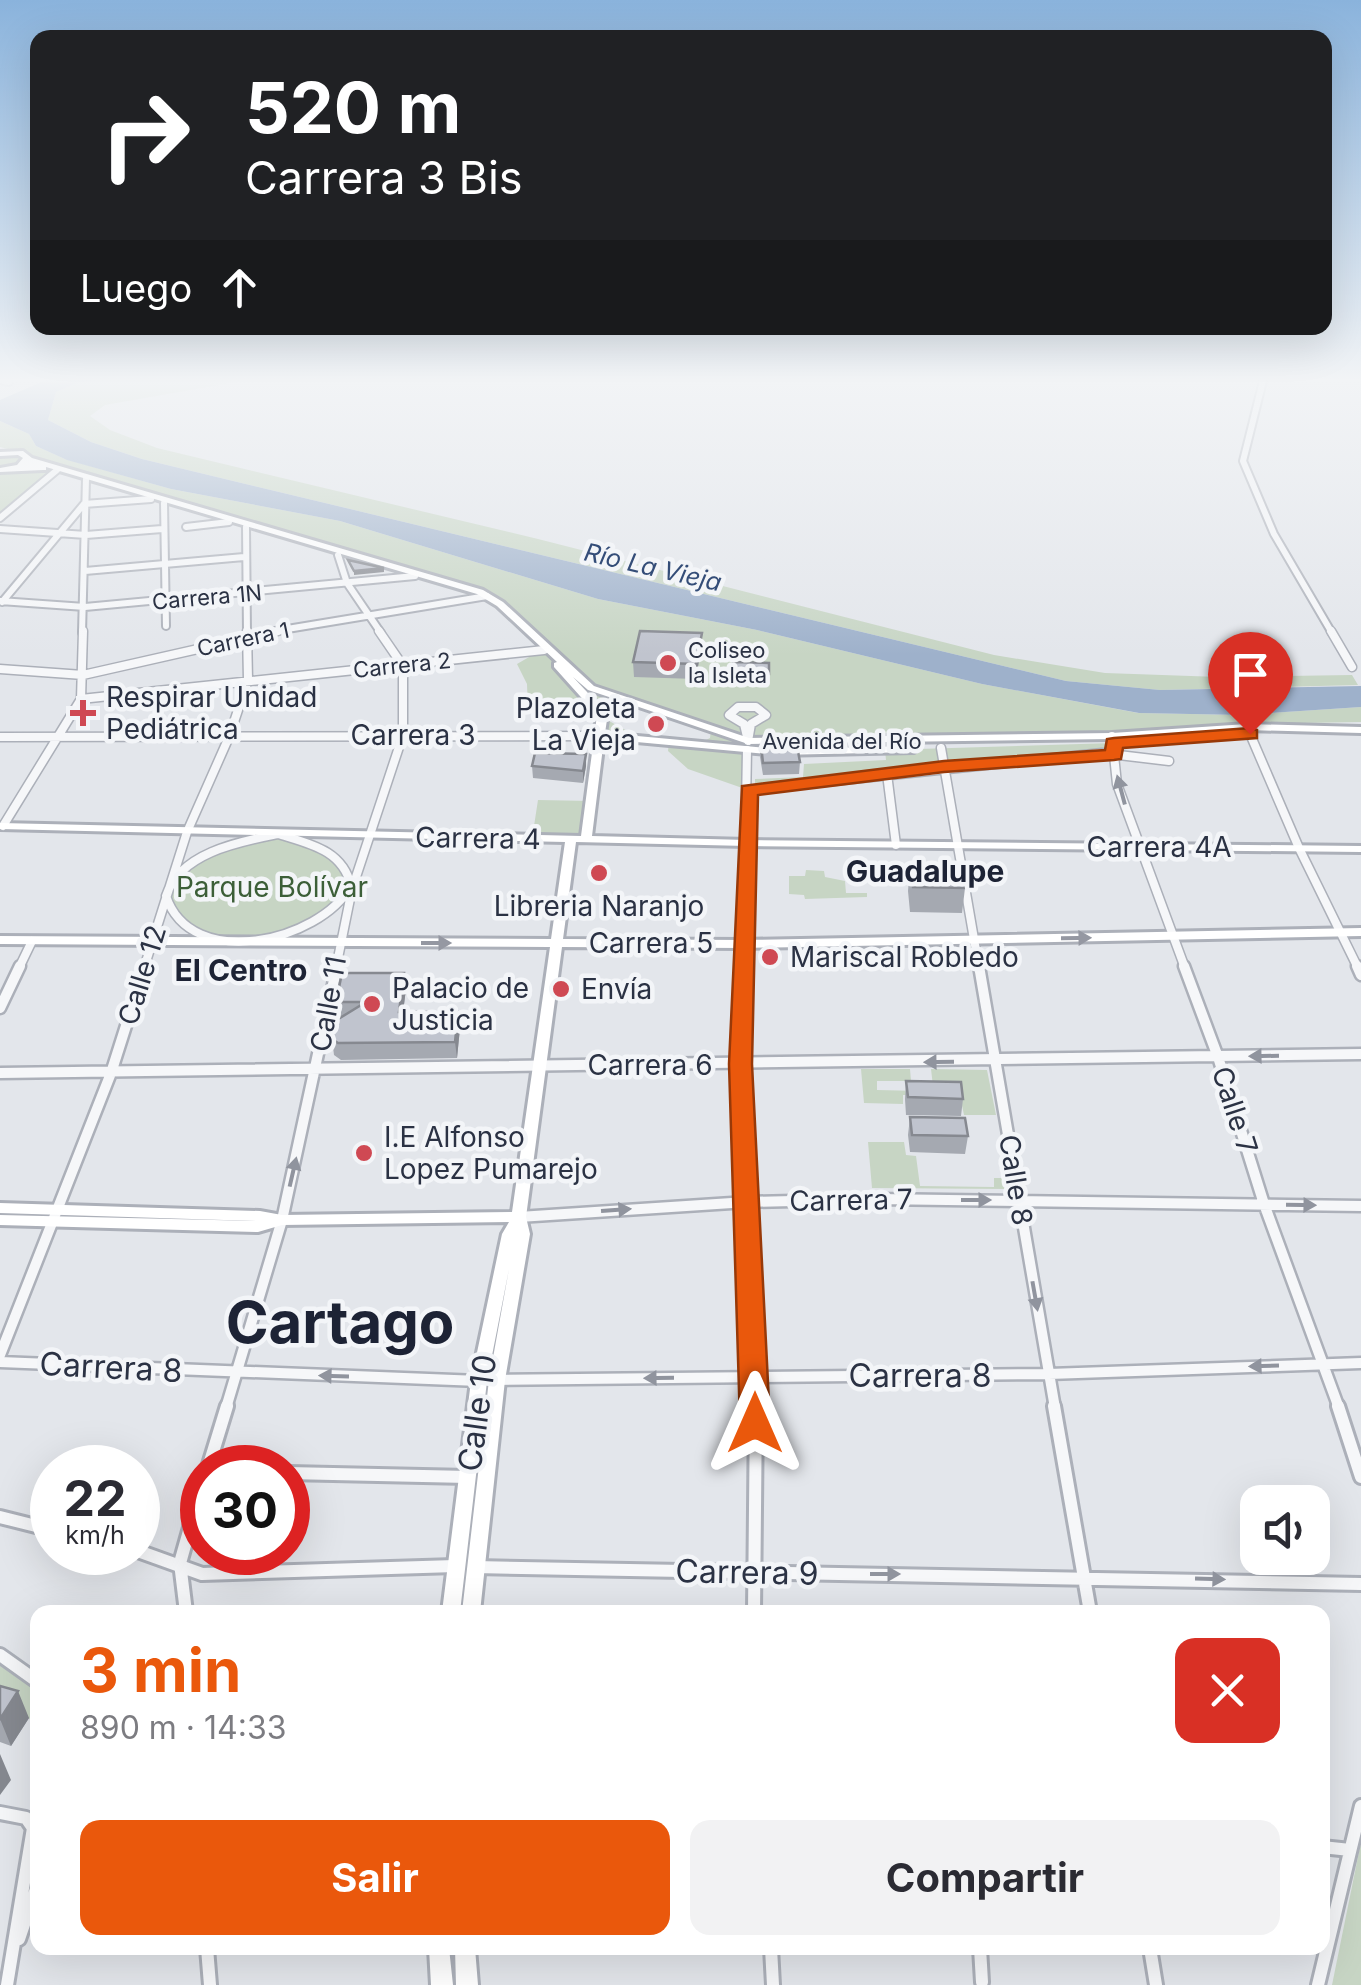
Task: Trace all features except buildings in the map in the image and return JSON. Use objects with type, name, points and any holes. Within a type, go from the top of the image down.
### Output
[{"type":"main road","name":"Avenida del Río","points":[[49,470],[485,597],[544,650],[602,716],[636,736],[687,742]]},
{"type":"main road","name":"Avenida del Río","points":[[63,470],[485,597],[591,688],[628,703],[677,714],[748,745],[1113,745]]},
{"type":"main road","points":[[586,840],[602,716],[610,706],[628,703]]},
{"type":"main road","points":[[687,742],[710,738],[710,728]]},
{"type":"main road","name":"Avenida del Río","points":[[646,740],[940,748],[1113,745],[1249,730],[1361,733]]},
{"type":"main road","name":"Carrera 3","points":[[601,736],[646,740]]},
{"type":"main road","name":"Carrera 4","points":[[1,826],[956,846]]},
{"type":"main road","name":"Calle 10","points":[[453,1605],[465,1566],[509,1234],[519,1216],[571,840]]},
{"type":"main road","name":"Carrera 4A","points":[[956,846],[1361,849]]},
{"type":"main road","name":"Carrera 5","points":[[0,940],[743,944],[1361,932]]},
{"type":"main road","name":"Carrera 7","points":[[0,1208],[56,1218]]},
{"type":"main road","name":"Carrera 7","points":[[0,1220],[56,1218],[258,1227],[282,1220],[519,1216]]},
{"type":"main road","name":"Calle 10","points":[[469,1605],[465,1566],[468,1477],[488,1381]]},
{"type":"main road","points":[[440,1955],[442,1985]]},
{"type":"main road","points":[[466,1955],[468,1985]]},
{"type":"street","points":[[0,518],[57,470]]},
{"type":"street","points":[[1247,470],[1274,534],[1352,668]]},
{"type":"street","points":[[1,826],[81,699],[86,479]]},
{"type":"street","points":[[1,602],[84,504],[152,499]]},
{"type":"street","points":[[164,503],[166,626]]},
{"type":"street","points":[[186,527],[229,522]]},
{"type":"street","name":"Calle 12","points":[[0,1359],[111,1074],[168,888],[248,680],[246,528]]},
{"type":"street","points":[[0,529],[86,535],[162,529]]},
{"type":"street","name":"Calle 11","points":[[215,1445],[282,1220],[352,888],[404,735],[403,666],[372,614],[347,584],[338,555]]},
{"type":"street","points":[[85,571],[244,557]]},
{"type":"street","name":"Carrera 1N","points":[[1,602],[85,607],[414,576]]},
{"type":"street","name":"Carrera 1","points":[[0,669],[83,674],[248,636],[485,597]]},
{"type":"street","name":"Carrera 2","points":[[81,699],[544,650]]},
{"type":"street","points":[[748,724],[740,1064],[756,1377],[754,1605]]},
{"type":"street","points":[[1249,730],[1299,848],[1361,974]]},
{"type":"street","name":"Carrera 3","points":[[0,737],[601,736]]},
{"type":"street","points":[[748,790],[1113,745],[1169,761]]},
{"type":"street","name":"Calle 7","points":[[1113,745],[1117,784],[1218,1057],[1264,1204],[1361,1476]]},
{"type":"street","name":"Calle 8","points":[[940,748],[1089,1605]]},
{"type":"street","points":[[887,774],[896,846]]},
{"type":"street","points":[[278,834],[316,843],[335,853],[350,873],[352,888],[339,908],[314,926],[280,937],[242,942],[204,936],[184,926],[171,912],[168,888],[185,868],[212,851],[278,834]]},
{"type":"street","points":[[1,1005],[32,941]]},
{"type":"street","name":"Carrera 6","points":[[0,1073],[316,1072],[1361,1054]]},
{"type":"street","name":"Carrera 7","points":[[519,1216],[746,1202],[1019,1200],[1361,1206]]},
{"type":"street","name":"Carrera 8","points":[[0,1359],[235,1373],[488,1381],[1049,1374],[1361,1363]]},
{"type":"street","points":[[310,1473],[468,1477]]},
{"type":"street","points":[[0,1517],[30,1524]]},
{"type":"street","name":"Carrera 9","points":[[160,1557],[180,1563]]},
{"type":"street","name":"Carrera 9","points":[[310,1571],[465,1566],[1361,1584]]},
{"type":"street","points":[[181,1575],[185,1605]]},
{"type":"street","points":[[0,1655],[30,1676]]},
{"type":"street","points":[[1330,1934],[1361,1806]]},
{"type":"street","points":[[0,1812],[26,1818],[30,1824]]},
{"type":"street","points":[[5,1975],[30,1844]]},
{"type":"street","points":[[1330,1848],[1350,1850]]},
{"type":"street","points":[[5,1975],[30,1905]]},
{"type":"street","points":[[208,1955],[210,1985]]},
{"type":"street","points":[[771,1955],[773,1985]]},
{"type":"street","points":[[980,1955],[982,1982]]},
{"type":"street","points":[[1151,1955],[1156,1985]]},
{"type":"street","points":[[1318,1985],[1325,1955]]},
{"type":"green space","points":[[0,470],[57,470],[0,518]]},
{"type":"green space","points":[[64,470],[103,470],[171,489],[340,521],[598,599],[757,630],[982,684],[1138,713],[1242,715],[1361,707],[1361,722],[1247,724],[1112,736],[748,742],[748,790],[688,769],[668,751],[669,742],[601,736],[602,717],[636,736],[702,742],[710,738],[711,730],[677,714],[628,703],[538,716],[528,712],[527,684],[517,664],[543,649],[480,592]]},
{"type":"green space","points":[[186,470],[248,470],[994,655],[1105,673],[1219,677],[1352,675],[1358,685],[1160,690],[1066,681]]},
{"type":"green space","points":[[1113,743],[1114,755],[764,788],[755,784],[755,779],[803,777],[804,764],[886,760],[885,750]]},
{"type":"green space","points":[[538,800],[591,801],[586,840],[532,839]]},
{"type":"green space","name":"Parque Bolívar","points":[[278,834],[328,850],[350,873],[345,900],[326,918],[273,937],[242,939],[214,936],[190,927],[174,911],[168,888],[197,859]]},
{"type":"green space","points":[[806,870],[824,871],[825,877],[845,881],[846,893],[867,893],[867,897],[805,899],[804,895],[789,894],[789,876],[805,876]]},
{"type":"green space","points":[[861,1069],[910,1069],[911,1081],[877,1081],[877,1090],[920,1091],[921,1095],[903,1095],[903,1104],[864,1103]]},
{"type":"green space","points":[[931,1069],[987,1070],[996,1115],[964,1115],[960,1096],[934,1095]]},
{"type":"green space","points":[[868,1142],[904,1142],[906,1155],[916,1156],[920,1186],[994,1187],[994,1178],[1007,1178],[1009,1189],[872,1188]]},
{"type":"green space","points":[[0,1654],[30,1676],[30,1719],[0,1709]]},
{"type":"green space","points":[[1361,1842],[1361,1985],[1332,1985]]},
{"type":"water","name":"Río La Vieja","points":[[102,470],[186,470],[1066,681],[1160,690],[1361,686],[1361,707],[1242,715],[1139,713],[982,684],[757,630],[598,599],[340,521],[171,489]]},
{"type":"place","name":"Coliseo la Isleta","points":[[668,663]]},
{"type":"place","name":"Respirar Unidad Pediátrica","points":[[83,713]]},
{"type":"place","name":"Plazoleta La Vieja","points":[[656,724]]},
{"type":"place","name":"Libreria Naranjo","points":[[599,873]]},
{"type":"place","name":"Mariscal Robledo","points":[[770,957]]},
{"type":"place","name":"Envía","points":[[561,989]]},
{"type":"place","name":"Palacio de Justicia","points":[[372,1004]]},
{"type":"place","name":"I.E Alfonso Lopez Pumarejo","points":[[364,1153]]},
{"type":"district","name":"Guadalupe","points":[[925,871]]},
{"type":"district","name":"El Centro","points":[[241,970]]},
{"type":"district","name":"Cartago","points":[[340,1322]]},
{"type":"route","points":[[755,1423],[740,1064],[748,790],[944,767],[1114,755],[1114,743],[1250,734]]}]
